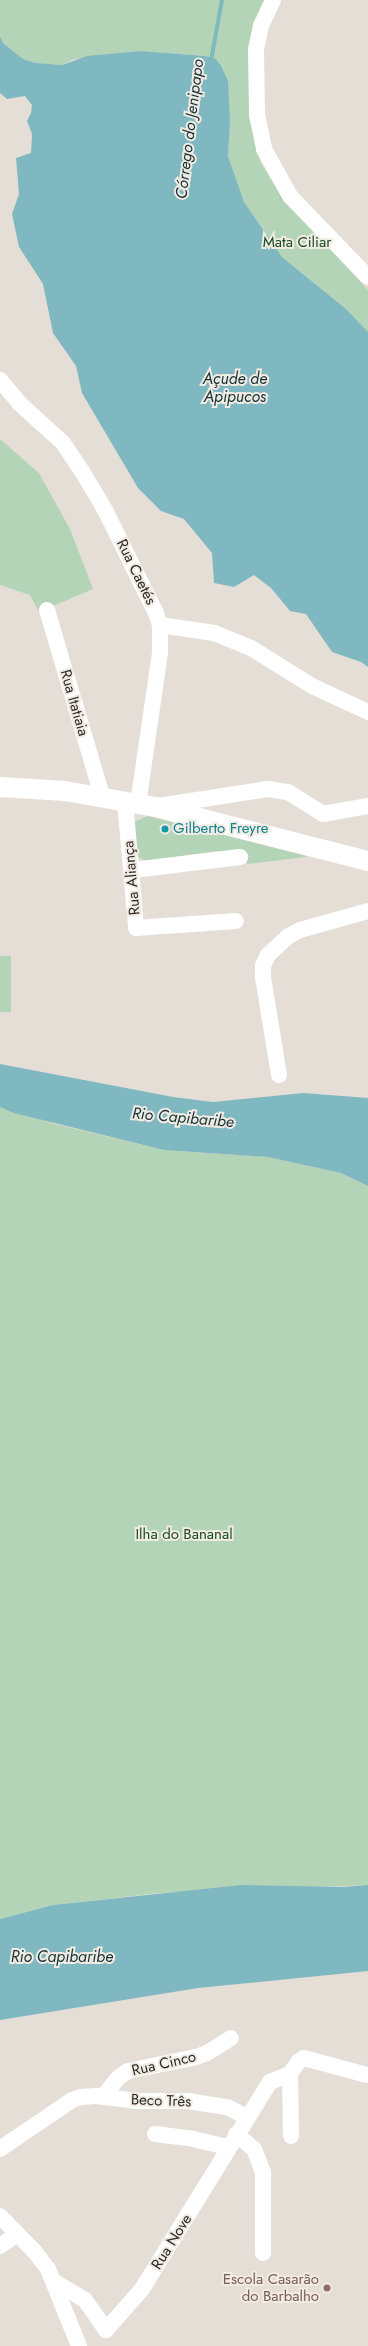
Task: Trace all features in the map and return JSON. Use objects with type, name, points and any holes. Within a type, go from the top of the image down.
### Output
[{"type":"main road","points":[[0,787],[126,801],[368,861]]},
{"type":"street","points":[[273,0],[261,26],[256,50],[257,115],[264,149],[290,196],[368,277]]},
{"type":"street","name":"Rua Caetés","points":[[0,380],[19,403],[50,428],[82,471],[105,510],[160,625],[160,653],[126,801]]},
{"type":"street","name":"Rua Itatiaia","points":[[46,610],[126,801]]},
{"type":"street","points":[[160,625],[214,633],[251,648],[312,686],[368,712]]},
{"type":"street","points":[[126,801],[268,789],[288,792],[323,814],[368,806]]},
{"type":"street","name":"Rua Aliança","points":[[126,801],[133,870],[136,928],[236,920]]},
{"type":"street","points":[[133,870],[240,857]]},
{"type":"street","points":[[279,1075],[263,966],[268,955],[287,937],[300,930],[368,911]]},
{"type":"street","name":"Rua Cinco","points":[[103,2096],[118,2078],[128,2071],[196,2057],[207,2053],[231,2038]]},
{"type":"street","points":[[291,2136],[290,2074],[301,2059],[309,2058],[367,2075]]},
{"type":"street","name":"Rua Nove","points":[[55,2282],[85,2300],[106,2330],[142,2289],[232,2141],[270,2082],[290,2074]]},
{"type":"street","name":"Beco Três","points":[[0,2149],[72,2100],[103,2096],[138,2101],[188,2100],[227,2107],[247,2117]]},
{"type":"street","points":[[155,2134],[193,2139],[232,2141],[254,2149],[263,2172],[263,2253]]},
{"type":"street","points":[[0,2216],[35,2252],[55,2282],[79,2346]]},
{"type":"street","points":[[0,2246],[17,2234]]},
{"type":"green space","name":"Mata Ciliar","points":[[0,0],[266,0],[255,145],[261,163],[281,196],[368,290],[368,332],[346,309],[282,257],[244,202],[228,156],[230,122],[205,56],[140,51],[74,59],[62,65],[36,63],[23,59],[3,43],[0,36]]},
{"type":"green space","points":[[0,439],[39,473],[70,529],[93,589],[39,612],[30,595],[0,585]]},
{"type":"green space","points":[[147,816],[307,856],[247,864],[246,853],[217,851],[146,861],[138,857],[133,823]]},
{"type":"green space","points":[[0,956],[11,956],[11,1012],[0,1012]]},
{"type":"green space","name":"Ilha do Bananal","points":[[0,1107],[55,1124],[164,1150],[268,1157],[341,1173],[368,1186],[368,1885],[159,1893],[53,1905],[0,1919]]},
{"type":"water","name":"Açude de Apipucos","points":[[0,36],[3,43],[23,59],[36,63],[62,65],[87,56],[141,51],[205,56],[216,59],[221,66],[228,81],[230,122],[228,156],[244,202],[282,257],[346,309],[368,332],[368,667],[361,662],[332,652],[306,614],[290,611],[271,588],[254,575],[234,587],[214,583],[212,553],[184,519],[161,511],[138,488],[82,393],[76,366],[53,333],[43,284],[19,247],[12,214],[19,194],[16,158],[31,153],[32,134],[27,121],[31,113],[32,105],[25,96],[7,99],[0,93]]},
{"type":"water","name":"Rio Capibaribe","points":[[0,1064],[173,1097],[213,1102],[303,1093],[368,1098],[368,1186],[341,1173],[268,1157],[164,1150],[14,1113],[0,1107]]},
{"type":"water","name":"Rio Capibaribe","points":[[241,1885],[342,1887],[368,1885],[368,1971],[198,1988],[0,2020],[0,1919],[53,1905]]},
{"type":"waterway","name":"Córrego do Jenipapo","points":[[211,61],[222,0]]},
{"type":"place","name":"Gilberto Freyre","points":[[165,829]]},
{"type":"place","name":"Escola Casarão do Barbalho","points":[[327,2288]]}]
